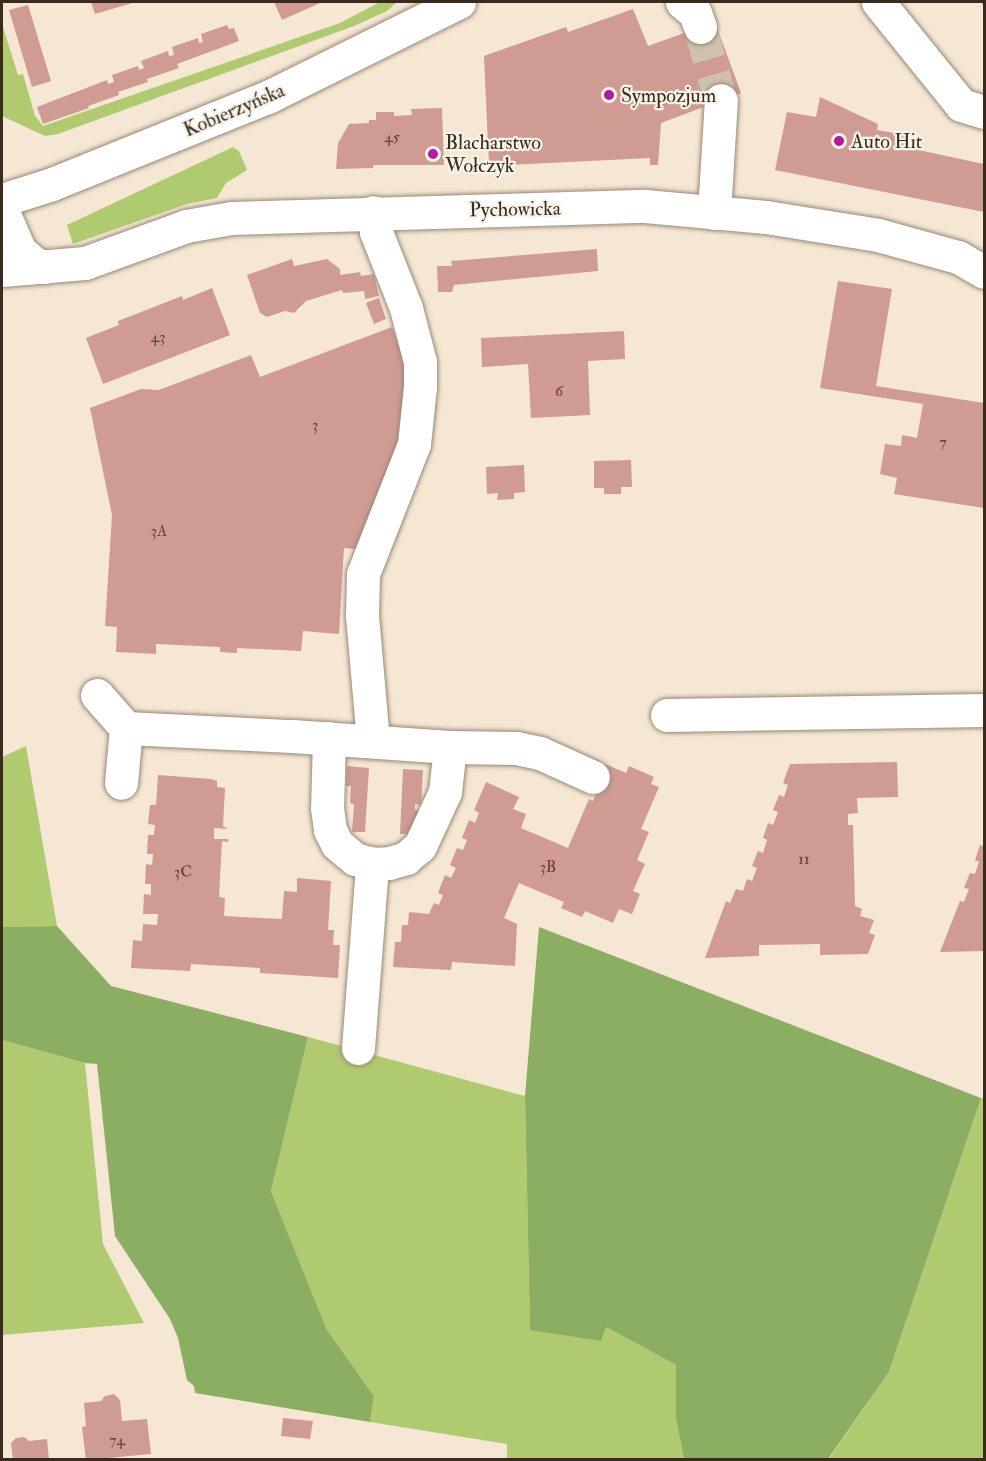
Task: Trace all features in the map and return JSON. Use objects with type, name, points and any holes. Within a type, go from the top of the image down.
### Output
[{"type":"street","name":"Kobierzyńska","points":[[2,200],[62,180],[270,96],[459,2]]},
{"type":"street","points":[[879,2],[973,109]]},
{"type":"street","points":[[714,213],[721,100]]},
{"type":"street","name":"Pychowicka","points":[[2,270],[85,263],[206,221],[374,212],[645,206],[878,235],[958,257],[983,268]]},
{"type":"street","points":[[2,210],[20,251],[34,263],[44,267]]},
{"type":"street","points":[[373,741],[361,607],[363,574],[414,444],[420,387],[420,362],[409,319],[376,232],[374,212]]},
{"type":"street","points":[[97,695],[126,728],[329,738],[450,747],[516,748],[540,753],[593,777]]},
{"type":"street","points":[[667,715],[984,710]]},
{"type":"street","points":[[121,783],[126,728]]},
{"type":"street","points":[[329,738],[327,808],[330,830],[337,844],[355,859],[372,864],[389,863],[406,858],[420,846],[445,792],[450,747]]},
{"type":"street","points":[[358,1048],[372,864]]},
{"type":"green space","points":[[380,2],[397,2],[387,11],[354,26],[58,134],[45,136],[2,116],[2,24],[18,75],[23,74],[35,116],[43,126],[340,23]]},
{"type":"green space","points":[[233,147],[239,151],[247,170],[226,183],[217,198],[187,204],[73,244],[67,225]]},
{"type":"green space","points":[[26,746],[57,926],[2,927],[2,757]]},
{"type":"green space","points":[[57,926],[111,986],[308,1037],[271,1191],[327,1330],[374,1396],[370,1422],[195,1393],[194,1386],[187,1380],[178,1338],[170,1319],[115,1236],[97,1064],[85,1063],[2,1040],[2,927]]},
{"type":"green space","points":[[539,927],[981,1098],[889,1372],[828,1459],[684,1459],[676,1419],[676,1365],[606,1327],[601,1341],[530,1330],[525,1096]]},
{"type":"green space","points":[[308,1037],[525,1096],[530,1329],[606,1327],[676,1365],[676,1419],[684,1459],[507,1459],[507,1444],[370,1422],[374,1396],[327,1330],[271,1191]]},
{"type":"green space","points":[[2,1040],[85,1063],[103,1244],[144,1323],[2,1335]]},
{"type":"green space","points":[[981,1098],[984,1099],[984,1459],[828,1460],[889,1372]]},
{"type":"building","points":[[91,2],[136,2],[95,14]]},
{"type":"building","points":[[274,2],[322,2],[282,20]]},
{"type":"building","points":[[28,5],[51,81],[32,87],[9,10]]},
{"type":"building","points":[[633,9],[648,46],[715,22],[741,93],[661,123],[658,165],[650,165],[650,158],[489,166],[484,56],[566,27],[568,32]]},
{"type":"building","points":[[227,25],[229,29],[234,28],[239,41],[177,64],[179,68],[147,79],[148,82],[118,92],[119,95],[88,106],[89,108],[43,124],[37,107],[107,80],[108,84],[114,82],[112,75],[138,66],[139,70],[144,68],[141,61],[168,51],[169,56],[174,55],[172,47],[198,38],[199,43],[203,42],[201,34]]},
{"type":"building","points":[[820,97],[878,124],[877,130],[906,135],[904,147],[984,164],[984,212],[775,170],[787,112],[816,117]]},
{"type":"building","points":[[442,108],[444,165],[373,165],[373,168],[336,169],[338,143],[349,124],[369,123],[369,120],[376,120],[376,112],[394,112],[394,116],[412,115],[411,109]]},
{"type":"building","points":[[597,249],[598,271],[454,285],[452,292],[438,292],[437,266],[452,266],[451,261]]},
{"type":"building","points":[[292,259],[294,266],[327,259],[340,269],[340,275],[360,272],[361,276],[374,274],[379,296],[365,299],[364,291],[343,293],[342,290],[306,301],[294,313],[285,311],[267,317],[260,313],[247,275]]},
{"type":"building","points":[[838,281],[892,289],[876,386],[984,403],[984,508],[894,494],[897,478],[880,474],[885,444],[901,446],[902,435],[917,438],[923,404],[820,388]]},
{"type":"building","points":[[212,288],[230,335],[103,384],[86,338],[119,325],[118,321],[182,296],[183,300]]},
{"type":"building","points":[[379,298],[386,319],[374,324],[366,303]]},
{"type":"building","points":[[392,327],[405,360],[401,435],[355,549],[344,548],[339,634],[303,631],[301,651],[237,648],[237,653],[220,652],[220,647],[156,644],[156,654],[116,652],[117,627],[105,626],[112,515],[90,408],[141,389],[159,390],[251,355],[260,377]]},
{"type":"building","points":[[624,331],[625,359],[588,361],[590,415],[531,418],[528,364],[482,367],[481,338]]},
{"type":"building","points":[[631,460],[632,487],[621,487],[621,494],[604,494],[604,488],[594,488],[594,461]]},
{"type":"building","points":[[524,465],[525,492],[514,493],[514,499],[497,500],[498,493],[487,494],[486,467]]},
{"type":"building","points":[[897,762],[898,797],[857,798],[858,813],[848,814],[848,825],[853,825],[855,906],[862,909],[860,916],[874,920],[869,933],[875,935],[868,954],[820,955],[820,944],[759,945],[759,956],[705,958],[726,901],[730,903],[736,889],[743,891],[747,879],[752,881],[757,868],[752,866],[758,851],[763,853],[767,840],[763,838],[768,823],[773,825],[778,812],[773,810],[779,795],[784,797],[788,785],[783,783],[790,764]]},
{"type":"building","points":[[605,764],[626,773],[629,766],[654,777],[651,784],[659,787],[641,829],[649,832],[637,860],[645,864],[633,891],[640,894],[632,914],[619,909],[613,923],[585,911],[582,917],[561,908],[564,902],[519,883],[504,918],[517,924],[515,966],[452,962],[451,970],[393,967],[395,942],[401,942],[402,925],[408,925],[409,912],[429,914],[434,903],[439,905],[443,895],[438,893],[445,875],[451,878],[456,868],[450,865],[457,848],[463,850],[467,840],[462,838],[469,820],[475,823],[479,813],[474,810],[486,782],[519,797],[513,809],[526,814],[521,828],[568,848],[589,799],[593,801],[596,793],[592,792],[597,791],[607,768]]},
{"type":"building","points":[[347,766],[369,768],[365,832],[352,832],[354,804],[350,803],[351,786],[346,786]]},
{"type":"building","points":[[403,769],[423,770],[421,805],[415,804],[415,810],[421,810],[412,834],[400,834]]},
{"type":"building","points":[[158,775],[211,779],[217,781],[217,787],[225,788],[223,826],[228,829],[214,828],[214,839],[228,839],[228,842],[222,841],[219,897],[225,898],[224,916],[282,919],[284,891],[297,892],[297,878],[331,881],[328,930],[334,930],[333,945],[340,945],[338,978],[260,973],[260,968],[191,964],[190,971],[131,968],[133,940],[142,941],[143,924],[157,925],[158,914],[143,914],[144,894],[151,895],[151,884],[145,884],[146,864],[152,865],[153,854],[147,854],[148,835],[154,835],[155,825],[148,824],[150,805],[156,805]]},
{"type":"building","points":[[980,845],[984,846],[984,951],[940,952],[960,901],[964,902],[969,889],[964,888],[970,873],[975,874],[979,862],[975,860]]},
{"type":"building","points":[[114,1394],[120,1400],[122,1421],[147,1419],[151,1454],[86,1460],[82,1427],[86,1426],[84,1403],[101,1401],[105,1396]]},
{"type":"building","points":[[283,1418],[313,1421],[310,1439],[281,1436]]},
{"type":"building","points":[[24,1437],[29,1441],[47,1439],[49,1460],[13,1460],[11,1443],[16,1438]]},
{"type":"tunnel","points":[[700,27],[721,100]]},
{"type":"place","name":"Sympozjum","points":[[609,95]]},
{"type":"place","name":"Auto Hit","points":[[839,141]]},
{"type":"place","name":"Blacharstwo Wołczyk","points":[[433,154]]}]
